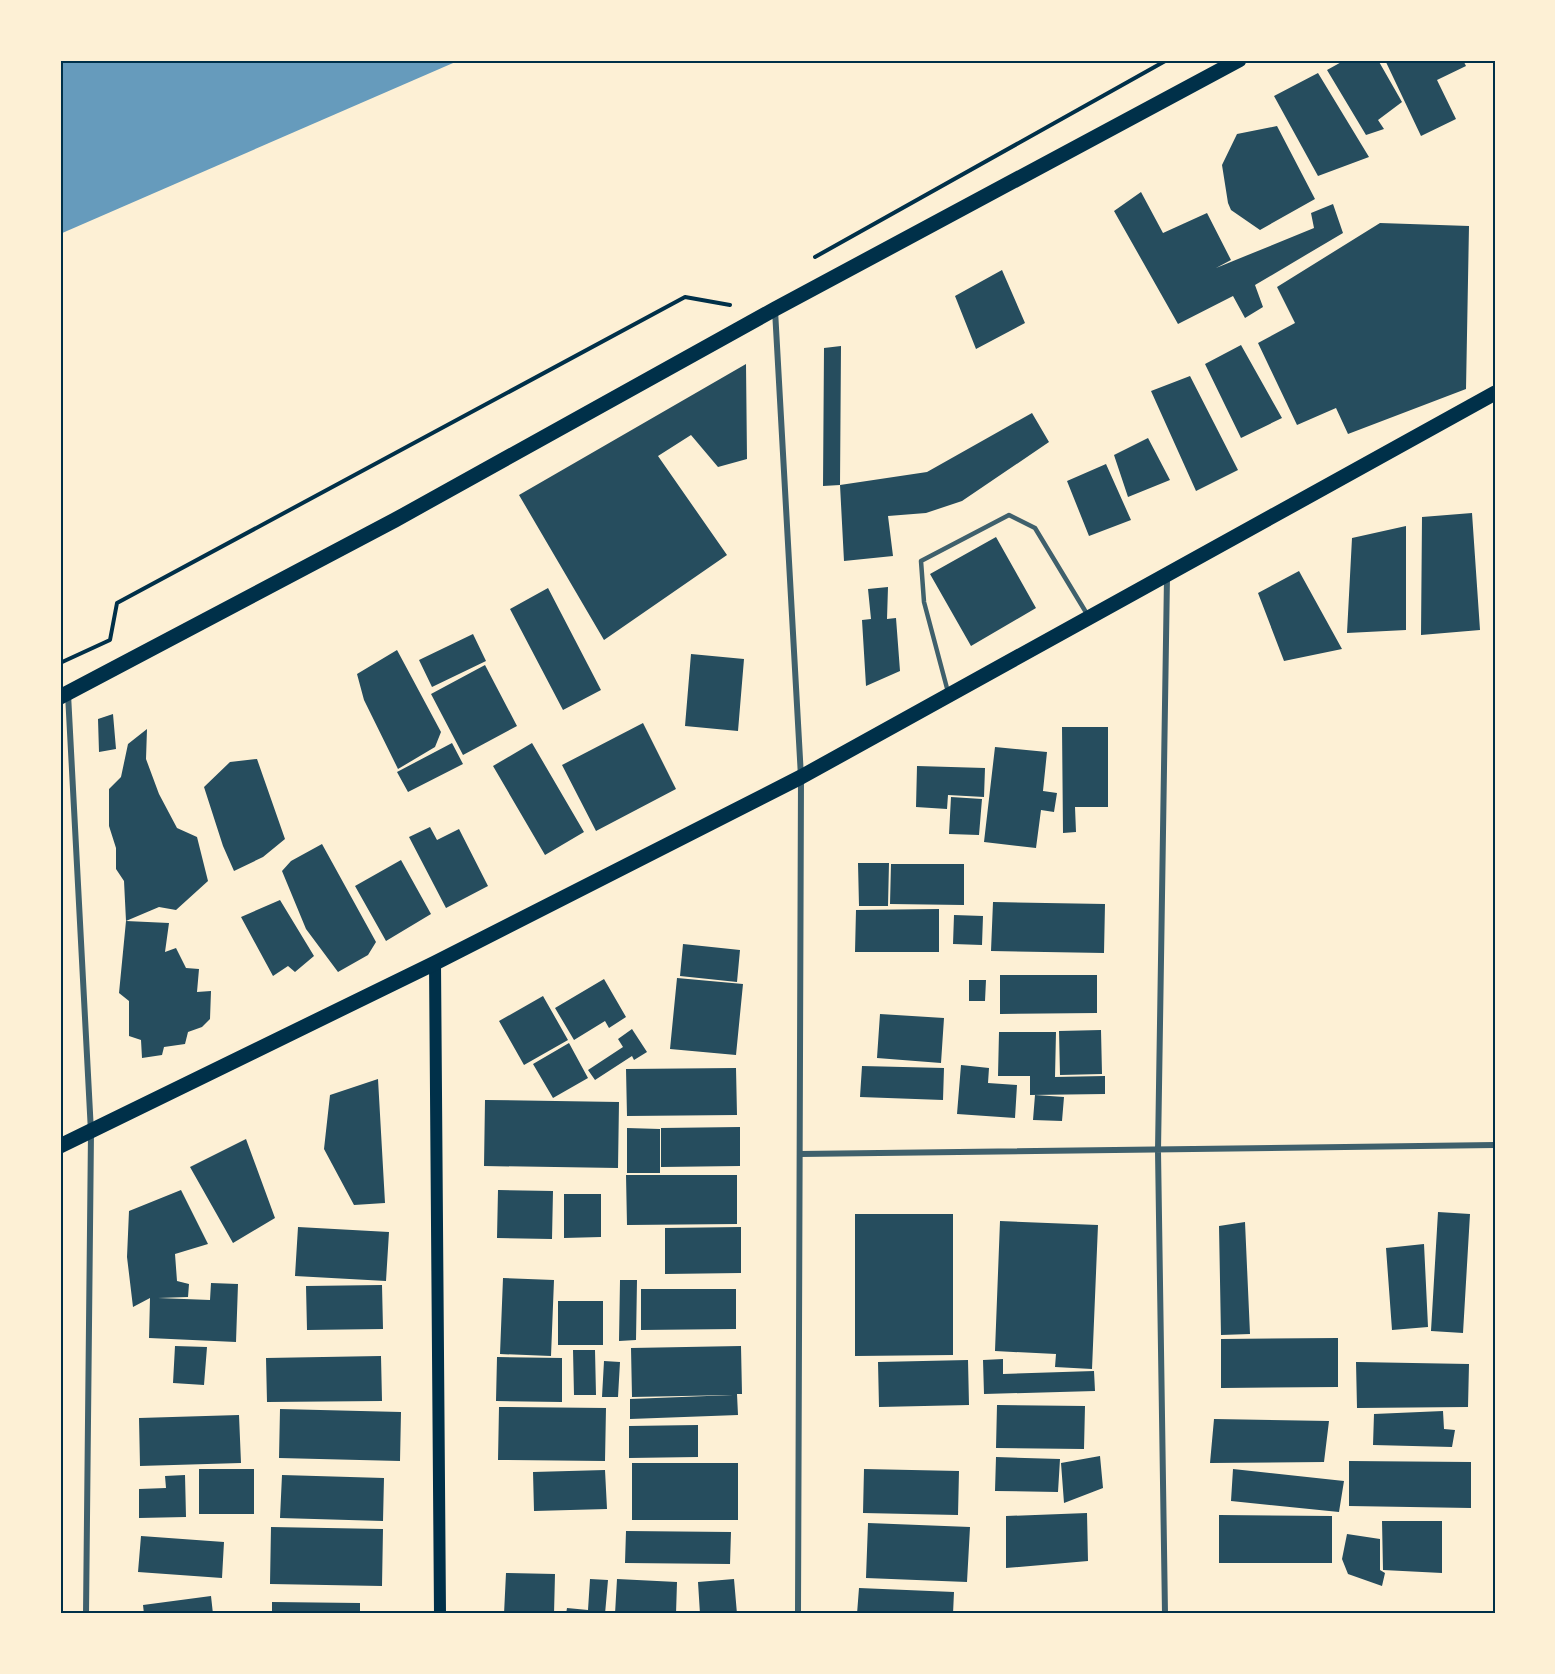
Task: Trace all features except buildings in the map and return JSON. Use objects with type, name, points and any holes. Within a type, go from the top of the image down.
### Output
[{"type":"main road","points":[[64,695],[385,526],[775,309],[1239,60]]},
{"type":"main road","points":[[60,1146],[435,963],[801,777],[1495,393]]},
{"type":"main road","points":[[435,963],[440,1614]]},
{"type":"street","points":[[775,309],[801,777],[798,1614]]},
{"type":"street","points":[[1165,1614],[1158,1151],[1167,575]]},
{"type":"street","points":[[64,695],[91,1132],[86,1614]]},
{"type":"street","points":[[800,1154],[1495,1145]]},
{"type":"lane","points":[[949,695],[924,602],[921,561],[1009,515],[1035,528],[1089,618]]},
{"type":"path","points":[[814,258],[1167,60]]},
{"type":"path","points":[[60,663],[110,640],[117,603],[685,297],[729,306],[738,300]]},
{"type":"water","points":[[60,60],[460,60],[60,234]]}]
